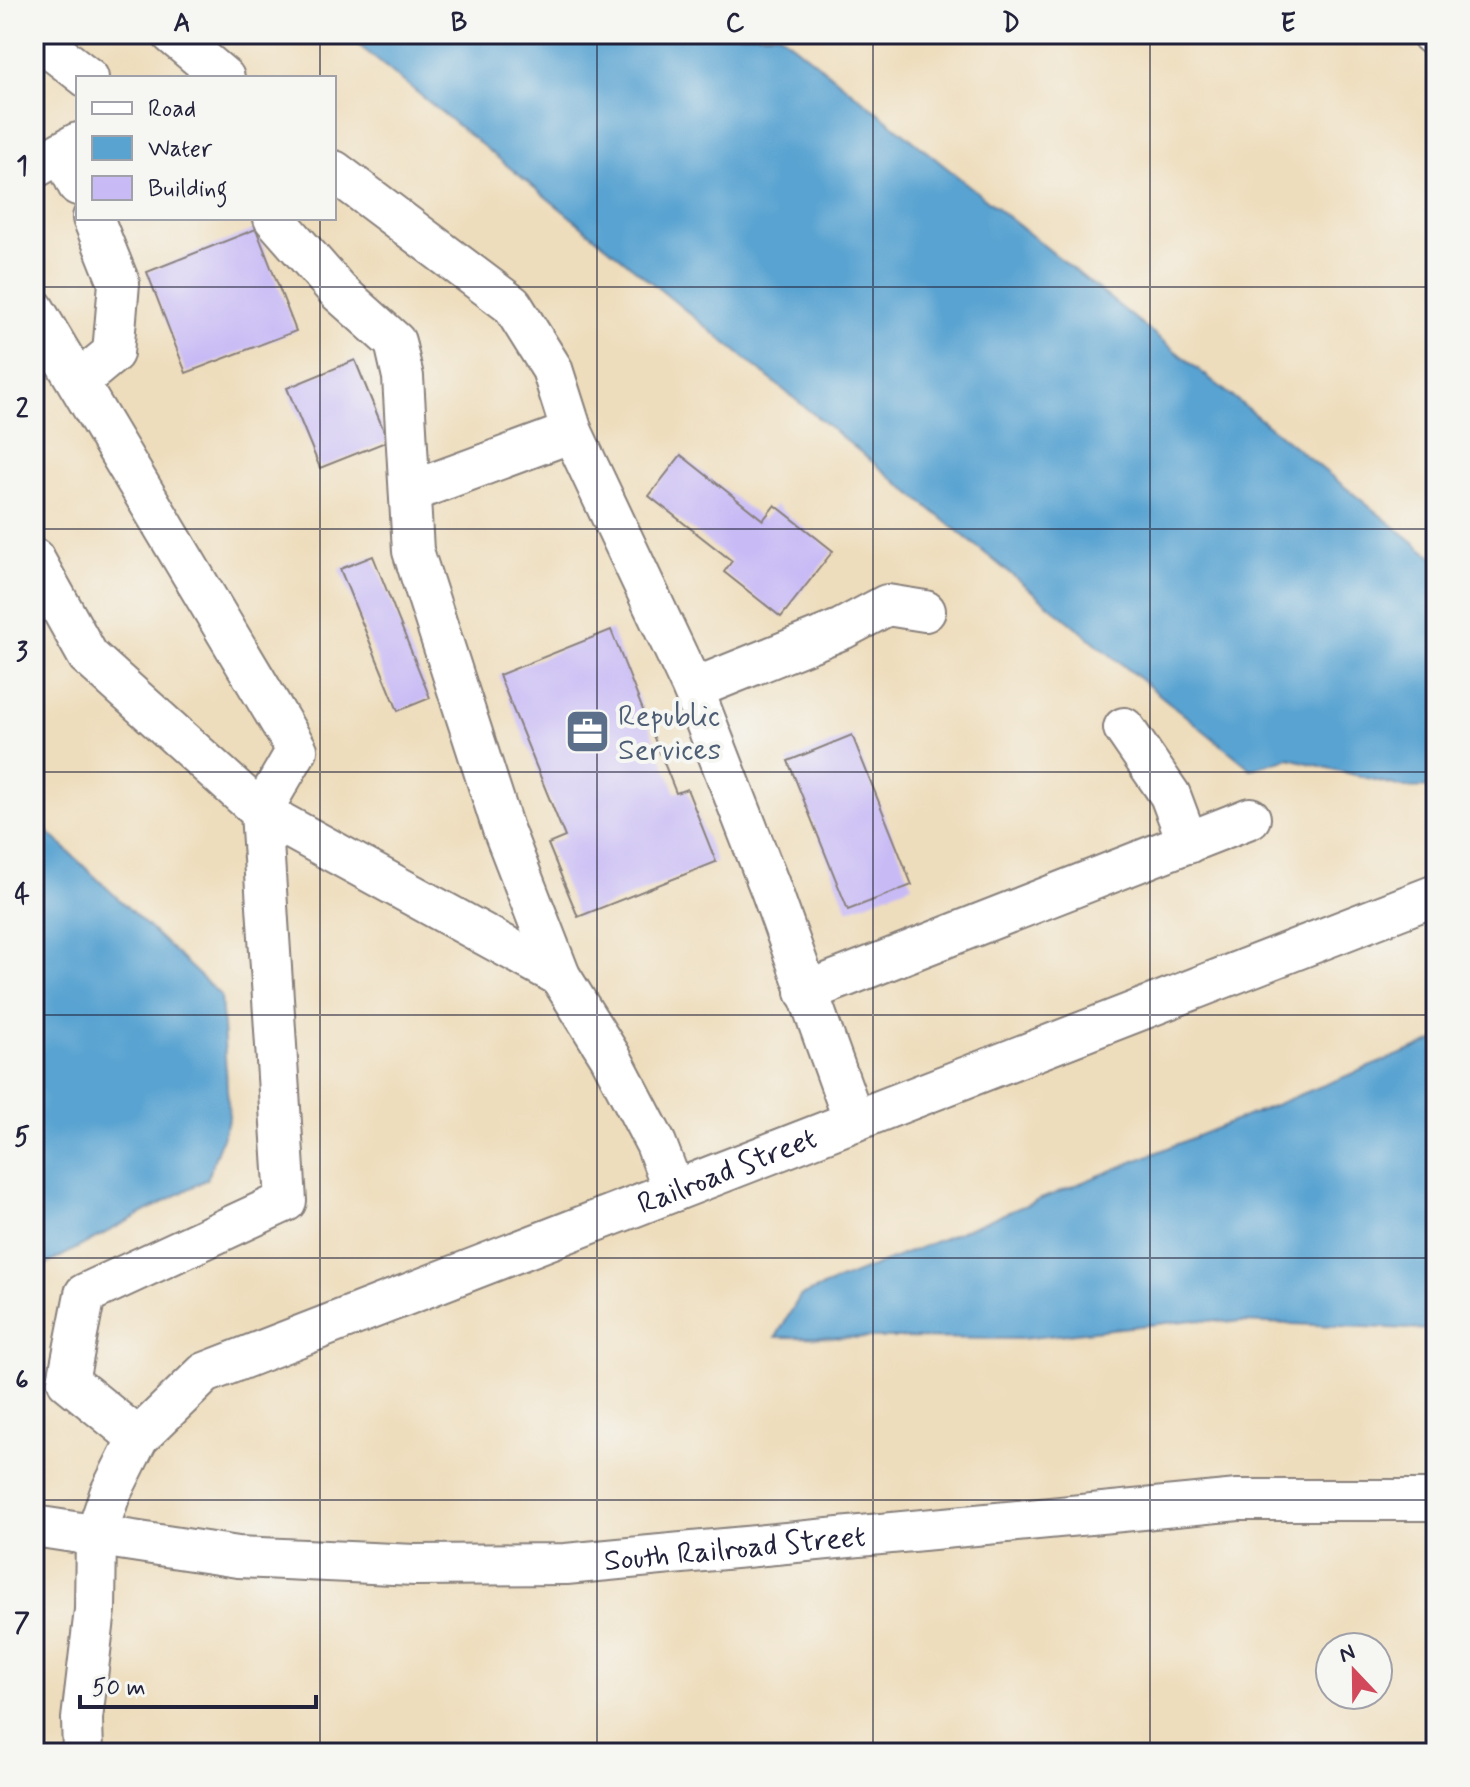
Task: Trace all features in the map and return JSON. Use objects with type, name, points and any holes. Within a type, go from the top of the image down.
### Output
[{"type":"street","points":[[172,34],[222,76]]},
{"type":"street","points":[[34,36],[85,76]]},
{"type":"street","points":[[336,173],[512,305],[552,369],[572,432],[693,689],[771,890],[854,1121]]},
{"type":"street","points":[[78,382],[113,353],[119,283],[94,220]]},
{"type":"street","points":[[276,220],[339,292],[395,342],[403,377],[413,551],[503,829],[560,976],[610,1056],[656,1144],[674,1191]]},
{"type":"street","points":[[34,309],[297,750],[261,812],[286,1201],[85,1294],[68,1381],[138,1438]]},
{"type":"street","points":[[410,492],[572,432]]},
{"type":"street","points":[[34,559],[88,656],[261,812],[560,976]]},
{"type":"street","points":[[693,689],[842,629],[887,605],[925,611]]},
{"type":"street","points":[[1124,728],[1170,795],[1188,843]]},
{"type":"street","points":[[806,992],[1250,818]]},
{"type":"street","name":"Railroad Street","points":[[83,1753],[82,1719],[95,1610],[96,1535],[110,1494],[138,1438],[205,1373],[1436,895]]},
{"type":"street","name":"South Railroad Street","points":[[34,1526],[238,1557],[415,1565],[566,1564],[1238,1500],[1436,1500]]},
{"type":"water","points":[[345,34],[780,34],[1436,560],[1436,787],[1406,788],[1289,758],[1251,769]]},
{"type":"water","points":[[34,819],[221,996],[229,1118],[207,1179],[34,1271]]},
{"type":"water","points":[[1436,1040],[1436,1330],[1193,1320],[1021,1339],[776,1337],[800,1296]]},
{"type":"building","points":[[256,229],[296,331],[186,373],[147,272]]},
{"type":"building","points":[[355,360],[388,441],[320,468],[287,388]]},
{"type":"building","points":[[681,455],[763,520],[775,505],[833,551],[781,617],[724,572],[732,561],[649,496]]},
{"type":"building","points":[[373,556],[430,698],[398,711],[340,569]]},
{"type":"building","name":"Republic Services","points":[[611,630],[676,793],[687,789],[716,862],[578,917],[548,844],[565,837],[499,675]]},
{"type":"building","points":[[852,735],[912,885],[848,910],[788,761]]},
{"type":"place","name":"Republic Services","points":[[587,732]]}]
